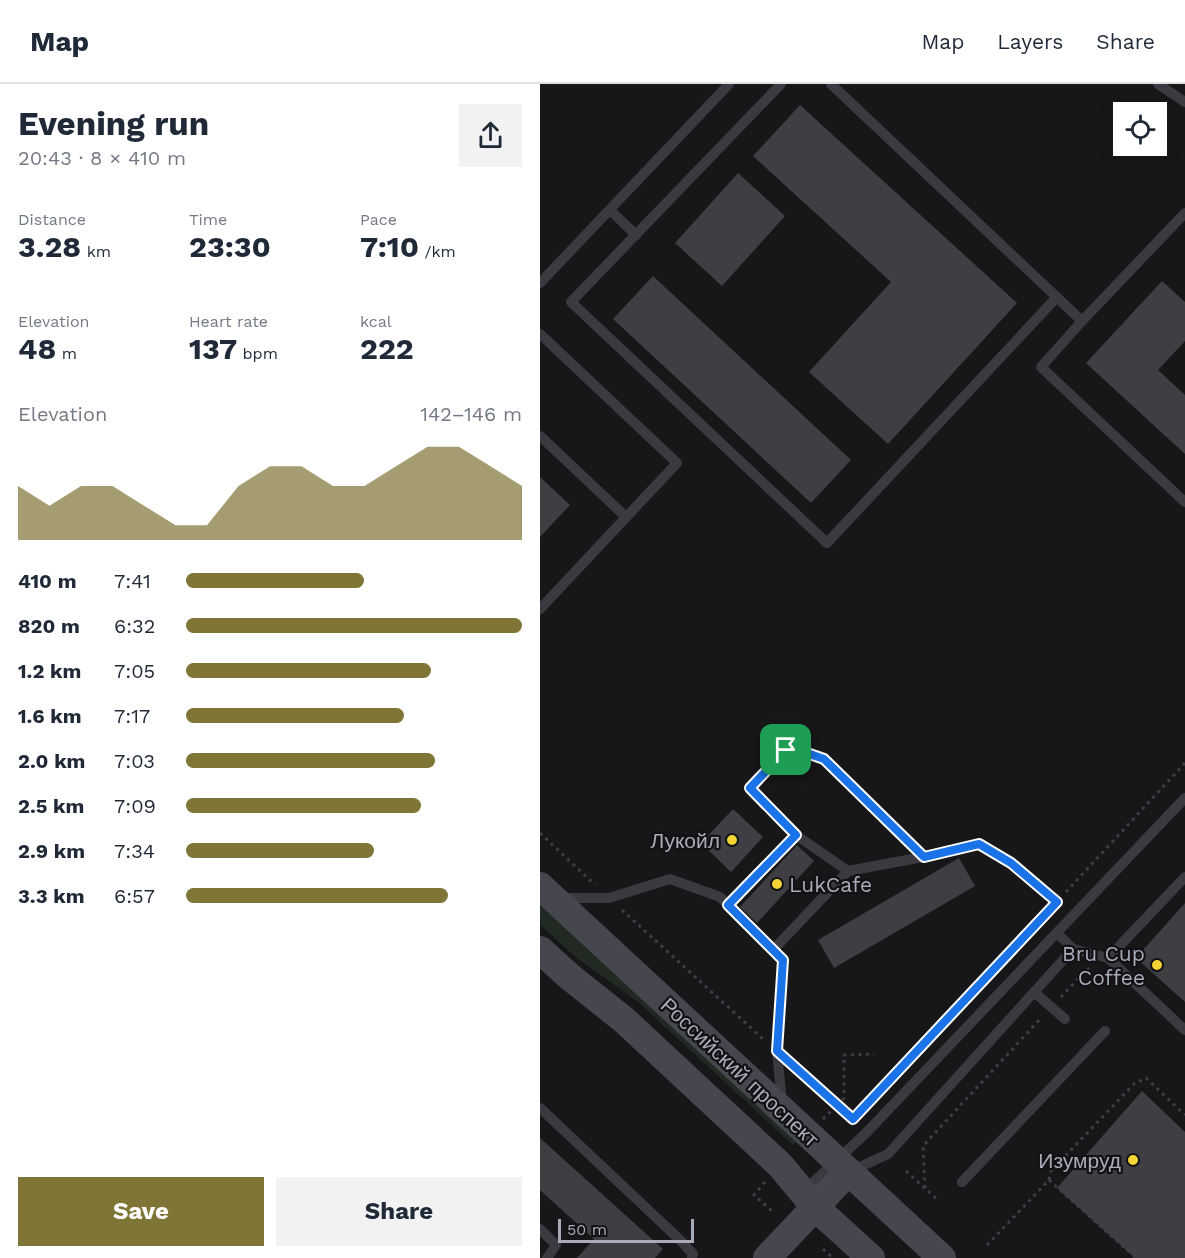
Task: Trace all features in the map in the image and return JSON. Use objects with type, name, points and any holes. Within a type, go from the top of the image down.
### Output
[{"type":"main road","name":"Российский проспект","points":[[547,892],[942,1258]]},
{"type":"main road","name":"Российский проспект","points":[[540,950],[633,1028],[780,1165],[809,1199],[871,1258]]},
{"type":"main road","points":[[767,1258],[809,1199],[841,1166]]},
{"type":"lane","points":[[542,275],[610,210],[729,84]]},
{"type":"lane","points":[[781,84],[571,302],[827,543],[1057,297]]},
{"type":"lane","points":[[831,84],[1082,321]]},
{"type":"lane","points":[[1158,84],[1185,102]]},
{"type":"lane","points":[[610,210],[636,235]]},
{"type":"lane","points":[[1185,213],[1041,367],[1185,502]]},
{"type":"lane","points":[[540,334],[677,463],[540,609]]},
{"type":"lane","points":[[540,436],[626,517]]},
{"type":"lane","points":[[848,871],[796,835],[750,788],[786,750],[804,752],[824,759],[924,857]]},
{"type":"lane","points":[[841,1166],[867,1132],[1185,798]]},
{"type":"lane","points":[[728,905],[796,835]]},
{"type":"lane","points":[[773,950],[848,871],[979,844],[1011,863],[1057,902]]},
{"type":"lane","points":[[1108,958],[1185,877]]},
{"type":"lane","points":[[547,892],[609,898],[670,879],[720,897],[783,960],[777,1051],[783,1112]]},
{"type":"lane","points":[[1057,933],[1073,949],[1108,958],[1185,1030]]},
{"type":"lane","points":[[841,1166],[888,1154],[1073,949]]},
{"type":"lane","points":[[1034,992],[1065,1019]]},
{"type":"lane","points":[[962,1182],[1106,1031]]},
{"type":"lane","points":[[540,1108],[680,1240],[693,1254],[692,1258]]},
{"type":"lane","points":[[540,1229],[556,1245],[548,1258]]},
{"type":"path","points":[[540,833],[854,1120],[1185,763]]},
{"type":"path","points":[[925,1188],[923,1146],[1085,971],[1108,958]]},
{"type":"path","points":[[822,1120],[844,1098],[844,1055],[874,1054]]},
{"type":"path","points":[[987,1245],[1049,1180],[1051,1171],[1134,1084],[1146,1078],[1185,1115]]},
{"type":"path","points":[[906,1171],[939,1201]]},
{"type":"path","points":[[768,1179],[754,1195],[774,1213]]},
{"type":"path","points":[[1049,1180],[1136,1258]]},
{"type":"path","points":[[823,1249],[833,1258]]},
{"type":"shaded area","points":[[540,900],[800,1138],[793,1145],[637,1001],[578,959],[540,925]]},
{"type":"building","points":[[800,105],[1017,303],[888,444],[809,372],[891,282],[753,156]]},
{"type":"building","points":[[738,173],[785,216],[722,286],[675,243]]},
{"type":"building","points":[[653,276],[851,460],[811,503],[613,319]]},
{"type":"building","points":[[1162,281],[1185,302],[1185,341],[1158,370],[1185,395],[1185,454],[1086,363]]},
{"type":"building","points":[[540,477],[570,505],[540,537]]},
{"type":"building","name":"Лукойл","points":[[733,809],[763,837],[731,872],[701,843]]},
{"type":"building","points":[[797,845],[814,861],[757,923],[740,907]]},
{"type":"building","points":[[959,858],[975,886],[834,968],[818,940]]},
{"type":"building","points":[[1185,903],[1185,1002],[1136,958]]},
{"type":"building","name":"Изумруд","points":[[1142,1091],[1185,1132],[1185,1258],[1135,1258],[1057,1188]]},
{"type":"building","points":[[540,1138],[663,1249],[655,1258],[577,1258],[594,1239],[540,1190]]},
{"type":"place","name":"Лукойл","points":[[732,840]]},
{"type":"place","name":"LukCafe","points":[[777,884]]},
{"type":"place","name":"Bru Cup Coffee","points":[[1157,965]]},
{"type":"place","name":"Изумруд","points":[[1133,1160]]},
{"type":"route","points":[[786,750],[804,752],[824,759],[924,857],[979,844],[1011,863],[1057,902],[853,1119],[777,1051],[783,960],[728,905],[796,835],[750,788],[786,750]]}]
